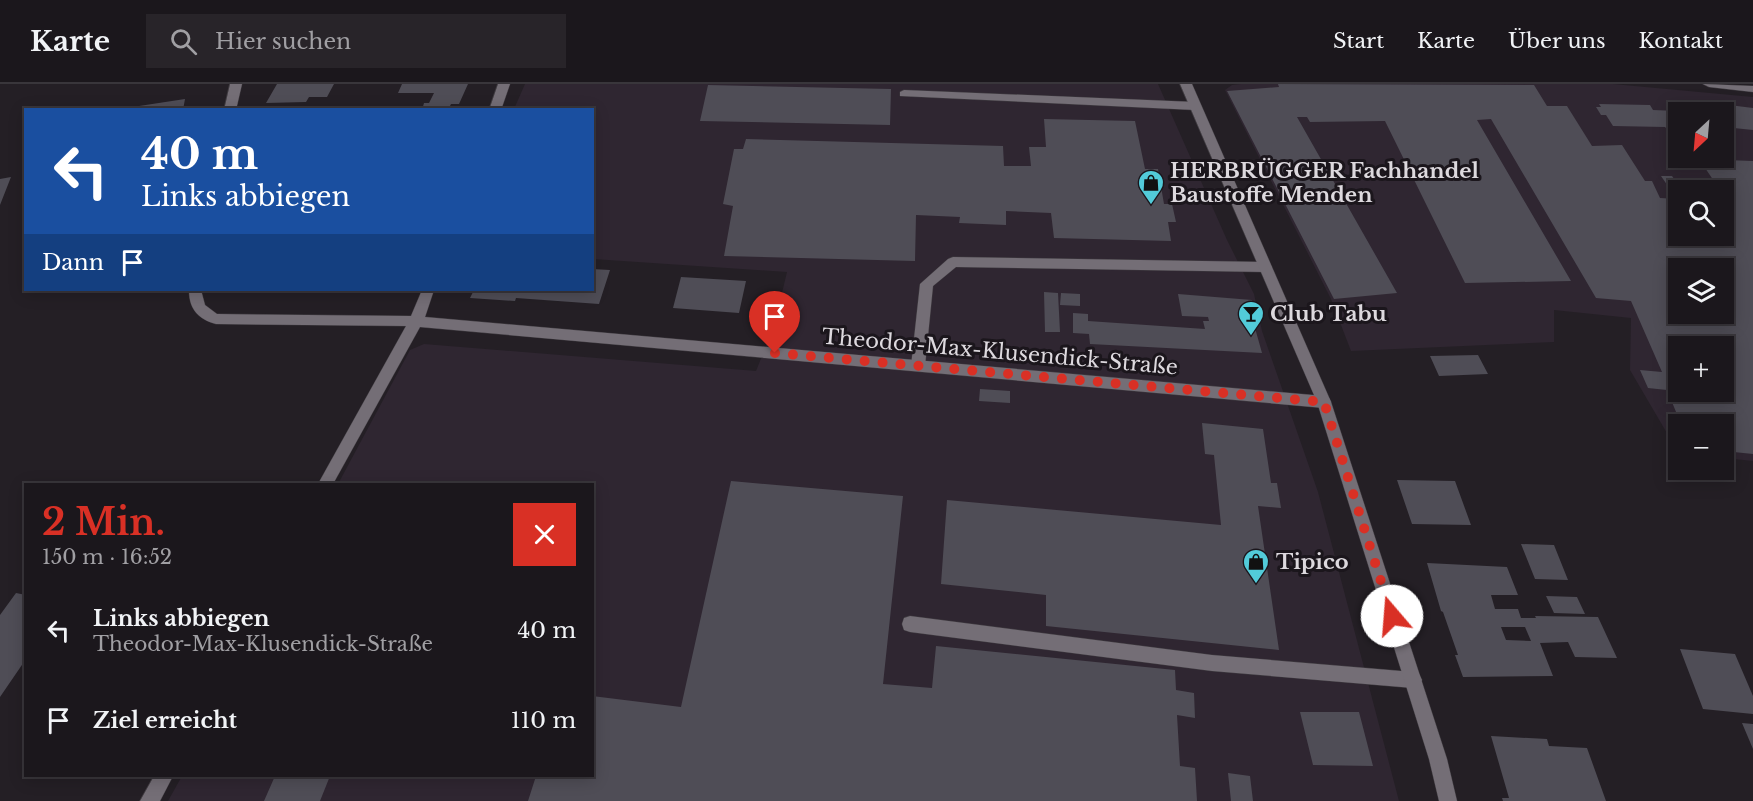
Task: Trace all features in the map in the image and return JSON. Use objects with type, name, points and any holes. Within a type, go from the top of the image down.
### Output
[{"type":"street","points":[[230,108],[236,84]]},
{"type":"street","points":[[496,108],[504,84]]},
{"type":"street","points":[[1186,84],[1324,402],[1413,680],[1448,801]]},
{"type":"street","points":[[1709,84],[1753,89]]},
{"type":"street","points":[[904,94],[1195,106]]},
{"type":"street","points":[[918,366],[927,284],[953,262],[1265,267]]},
{"type":"street","name":"Theodor-Max-Klusendick-Straße","points":[[195,291],[197,305],[205,316],[216,319],[416,321],[1324,402]]},
{"type":"street","points":[[326,483],[416,321],[428,291]]},
{"type":"street","points":[[910,624],[1212,663],[1413,680]]},
{"type":"street","points":[[149,801],[163,777]]},
{"type":"shaded area","points":[[525,84],[1158,84],[1227,240],[1254,294],[1262,331],[1318,492],[1399,801],[168,801],[181,777],[594,777],[594,483],[339,483],[410,350],[424,344],[756,371],[774,326],[787,272],[594,259],[594,108],[514,108]]},
{"type":"shaded area","points":[[1241,84],[1613,84],[1753,97],[1753,461],[1734,459],[1734,414],[1668,414],[1668,435],[1630,370],[1631,318],[1554,310],[1554,342],[1351,351],[1331,299],[1225,90],[1232,85]]},
{"type":"building","points":[[277,84],[334,84],[327,97],[309,97],[306,102],[266,103]]},
{"type":"building","points":[[402,84],[468,84],[459,104],[451,104],[449,108],[423,108],[424,103],[429,103],[434,93],[398,93]]},
{"type":"building","points":[[1278,84],[1534,85],[1547,106],[1567,106],[1592,146],[1622,145],[1645,181],[1652,181],[1660,198],[1668,198],[1668,246],[1734,246],[1734,180],[1713,180],[1705,168],[1734,168],[1734,160],[1753,161],[1753,454],[1734,452],[1734,414],[1677,414],[1672,402],[1734,402],[1734,336],[1668,336],[1668,392],[1667,390],[1648,388],[1640,370],[1662,372],[1631,301],[1596,298],[1491,119],[1477,120],[1571,281],[1465,283],[1385,121],[1310,122],[1307,117],[1297,117],[1397,293],[1334,299],[1227,91],[1279,87]]},
{"type":"building","points":[[708,85],[891,89],[890,125],[700,121]]},
{"type":"building","points":[[185,99],[183,108],[126,108]]},
{"type":"building","points":[[1599,104],[1650,105],[1653,110],[1668,111],[1668,130],[1665,127],[1613,126],[1606,115],[1601,115],[1596,107],[1601,107]]},
{"type":"building","points":[[1734,106],[1753,108],[1753,130],[1734,128]]},
{"type":"building","points":[[1044,119],[1135,121],[1145,169],[1158,169],[1164,204],[1172,204],[1176,222],[1168,222],[1171,241],[1054,238],[1051,213],[1006,211],[1006,225],[959,223],[960,217],[916,215],[915,261],[724,256],[733,206],[723,204],[734,149],[743,149],[746,139],[1003,146],[1004,166],[1031,166],[1029,147],[1046,147]]},
{"type":"building","points":[[1661,176],[1672,176],[1675,180],[1668,180],[1668,186]]},
{"type":"building","points":[[11,177],[0,205],[0,179]]},
{"type":"building","points":[[594,269],[610,270],[599,304],[516,298],[515,301],[470,298],[474,291],[594,291]]},
{"type":"building","points":[[681,277],[746,281],[739,313],[673,308]]},
{"type":"building","points":[[1044,292],[1058,293],[1060,332],[1045,332]]},
{"type":"building","points":[[1061,293],[1080,294],[1080,306],[1060,305]]},
{"type":"building","points":[[1178,294],[1252,300],[1253,303],[1248,303],[1262,353],[1090,344],[1089,334],[1073,333],[1073,313],[1088,314],[1088,321],[1205,329],[1203,321],[1209,321],[1208,317],[1182,316]]},
{"type":"building","points":[[1478,355],[1488,374],[1439,376],[1430,356]]},
{"type":"building","points":[[980,389],[1010,391],[1010,403],[979,401]]},
{"type":"building","points":[[1202,423],[1263,429],[1271,483],[1277,483],[1281,508],[1258,506],[1279,650],[1046,626],[1046,595],[941,584],[947,500],[1221,525],[1214,455],[1205,454]]},
{"type":"building","points":[[1397,480],[1455,481],[1471,525],[1412,524]]},
{"type":"building","points":[[731,481],[903,496],[883,684],[932,688],[936,646],[1175,670],[1176,690],[1194,693],[1195,718],[1177,715],[1180,766],[1195,768],[1197,801],[528,801],[536,777],[594,777],[594,696],[681,707]]},
{"type":"building","points":[[1521,544],[1554,545],[1568,580],[1535,579]]},
{"type":"building","points":[[1427,563],[1507,567],[1518,595],[1491,595],[1495,609],[1518,609],[1521,618],[1536,618],[1535,616],[1598,617],[1617,658],[1575,657],[1568,642],[1540,643],[1553,676],[1463,677],[1455,655],[1458,655],[1441,611]],"holes":[[[1501,627],[1525,627],[1531,641],[1506,640]]]},
{"type":"building","points":[[16,593],[24,595],[24,662],[0,697],[0,615]]},
{"type":"building","points":[[1546,596],[1577,597],[1585,614],[1554,613]]},
{"type":"building","points":[[1680,649],[1735,654],[1753,696],[1753,714],[1703,709]]},
{"type":"building","points":[[1300,712],[1359,712],[1373,766],[1313,765]]},
{"type":"building","points":[[1742,723],[1753,724],[1753,749]]},
{"type":"building","points":[[1491,736],[1547,739],[1549,746],[1587,748],[1606,801],[1503,801],[1502,798],[1509,798]]},
{"type":"building","points":[[1228,773],[1250,776],[1253,801],[1231,801]]},
{"type":"building","points":[[275,777],[330,777],[320,801],[264,801]]},
{"type":"place","name":"HERBRÜGGER Fachhandel Baustoffe Menden","points":[[1151,206]]},
{"type":"place","name":"Club Tabu","points":[[1251,337]]},
{"type":"place","name":"Tipico","points":[[1256,585]]},
{"type":"route","points":[[775,353],[1324,402],[1392,616]]}]
